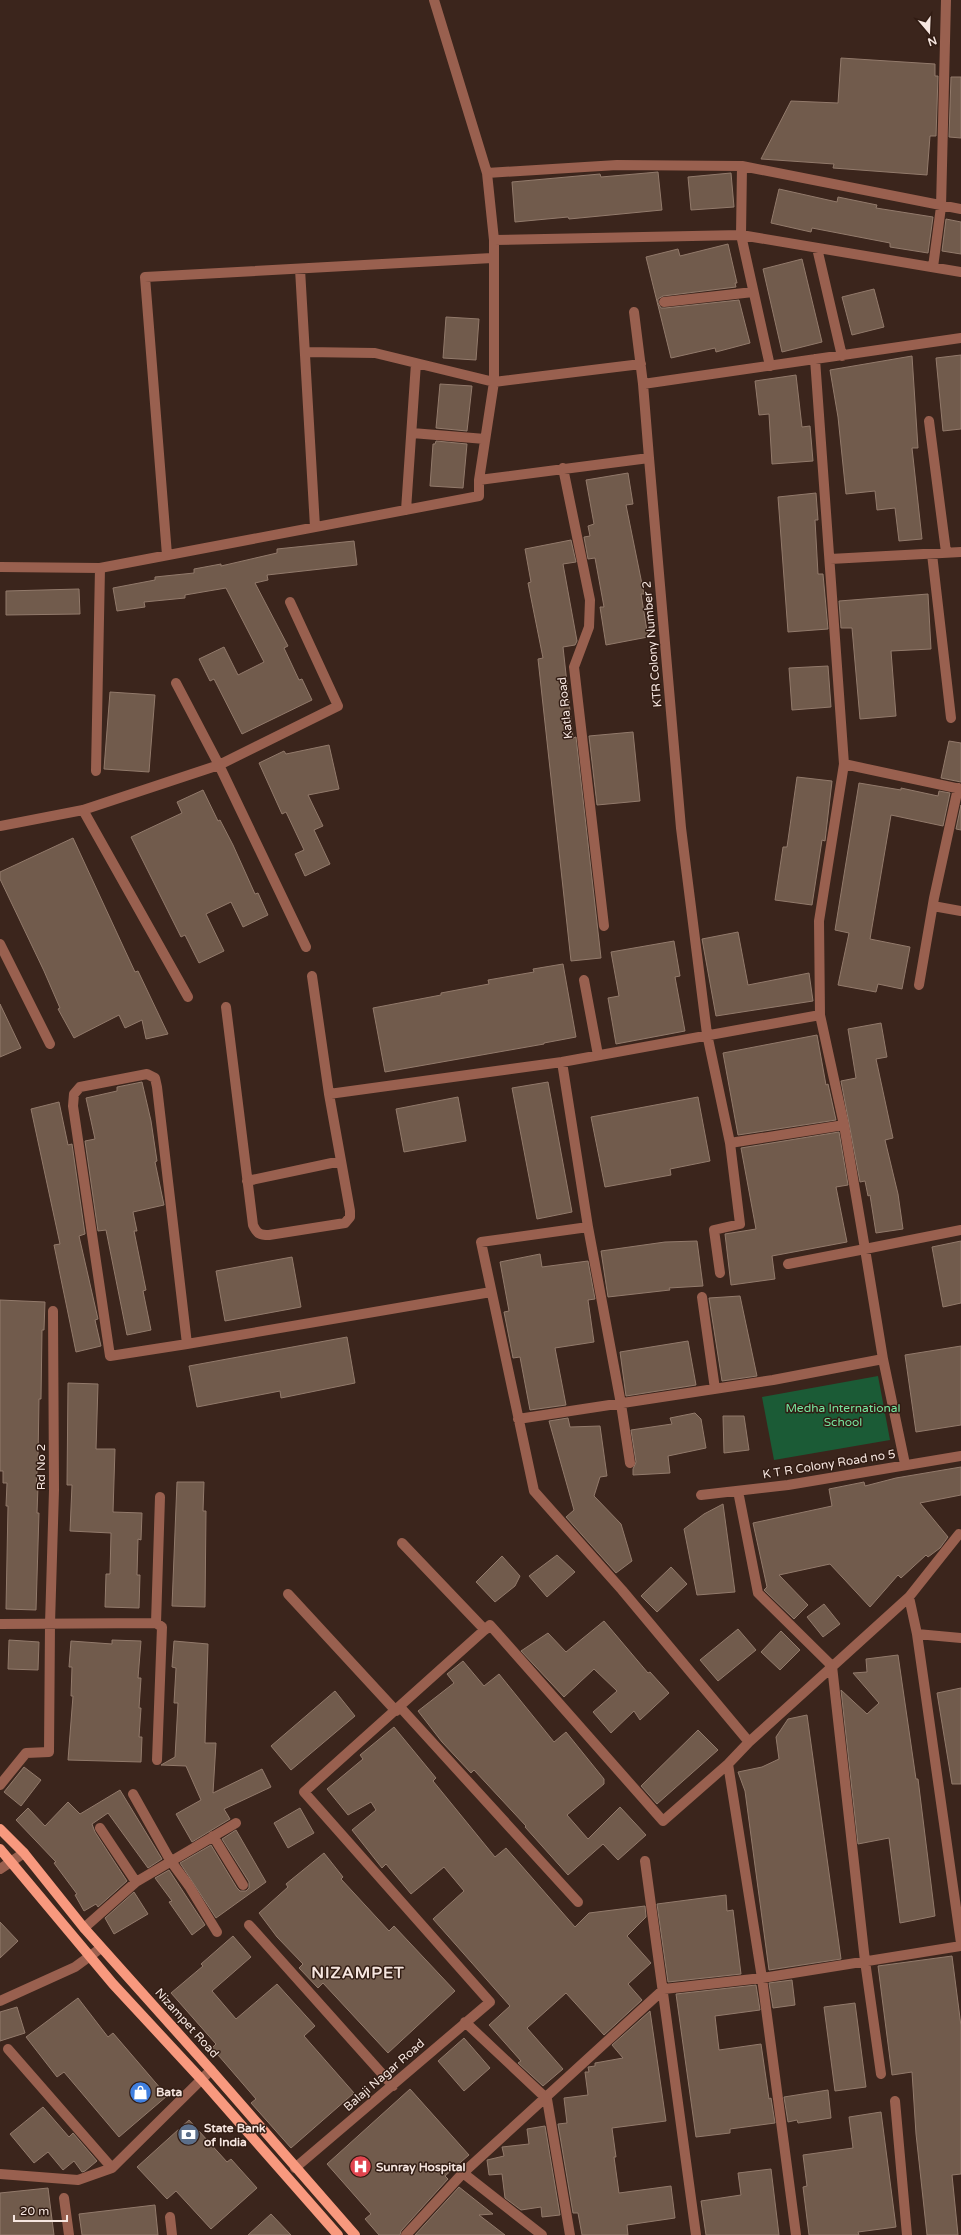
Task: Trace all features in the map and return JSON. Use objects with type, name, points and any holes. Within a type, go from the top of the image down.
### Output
[{"type":"main road","name":"Nizampet Road","points":[[0,1829],[24,1853],[101,1948],[211,2070],[355,2235]]},
{"type":"main road","points":[[0,1849],[90,1957],[201,2079],[338,2235]]},
{"type":"street","points":[[0,567],[100,568],[479,496],[479,480],[494,382],[492,258],[494,240],[487,173],[434,0]]},
{"type":"street","points":[[933,268],[941,207],[946,0]]},
{"type":"street","points":[[487,173],[617,165],[742,166],[941,207],[961,209]]},
{"type":"street","points":[[742,166],[742,235],[770,366]]},
{"type":"street","points":[[494,240],[742,235],[961,272]]},
{"type":"street","points":[[817,248],[842,356]]},
{"type":"street","points":[[167,555],[145,277],[492,258]]},
{"type":"street","points":[[300,269],[315,527]]},
{"type":"street","points":[[664,302],[753,292]]},
{"type":"street","name":"KTR Colony Number 2","points":[[634,312],[643,384],[681,828],[707,1034],[730,1143],[740,1224],[714,1230],[720,1273]]},
{"type":"street","points":[[643,384],[961,338]]},
{"type":"street","points":[[305,352],[375,353],[494,382],[641,364]]},
{"type":"street","points":[[815,359],[844,764],[819,921],[820,1015],[844,1125],[883,1359],[905,1464]]},
{"type":"street","points":[[406,510],[416,363]]},
{"type":"street","points":[[929,421],[946,552]]},
{"type":"street","points":[[412,433],[485,439]]},
{"type":"street","points":[[479,480],[649,458]]},
{"type":"street","name":"Katla Road","points":[[563,468],[590,600],[589,627],[583,647],[574,667],[604,926]]},
{"type":"street","points":[[830,559],[961,552]]},
{"type":"street","points":[[932,554],[951,718]]},
{"type":"street","points":[[96,771],[100,568]]},
{"type":"street","points":[[0,826],[84,810],[219,765],[338,706],[290,602]]},
{"type":"street","points":[[176,683],[219,765],[306,947]]},
{"type":"street","points":[[844,764],[959,789],[933,906],[919,985]]},
{"type":"street","points":[[84,810],[188,997]]},
{"type":"street","points":[[933,906],[961,911]]},
{"type":"street","points":[[0,944],[50,1044]]},
{"type":"street","points":[[226,1007],[247,1181],[253,1225],[256,1232],[260,1235],[270,1235],[345,1223],[350,1217],[350,1211],[329,1094],[312,976]]},
{"type":"street","points":[[584,980],[598,1055]]},
{"type":"street","points":[[329,1094],[562,1062],[707,1034],[820,1015]]},
{"type":"street","points":[[562,1062],[588,1227],[621,1404],[630,1463]]},
{"type":"street","points":[[187,1344],[155,1078],[148,1074],[80,1087],[74,1094],[73,1106],[110,1356],[187,1344],[491,1292]]},
{"type":"street","points":[[730,1143],[844,1125]]},
{"type":"street","points":[[247,1181],[341,1161]]},
{"type":"street","points":[[588,1227],[481,1242],[534,1491],[622,1590],[749,1742]]},
{"type":"street","points":[[788,1264],[961,1230]]},
{"type":"street","points":[[702,1297],[716,1389]]},
{"type":"street","name":"Rd No 2","points":[[0,1785],[26,1753],[50,1752],[50,1624],[54,1490],[53,1311]]},
{"type":"street","points":[[518,1419],[716,1389],[883,1359]]},
{"type":"street","name":"K T R Colony Road no 5","points":[[701,1495],[788,1485],[905,1464],[961,1456]]},
{"type":"street","points":[[738,1491],[758,1593],[832,1666],[865,1961],[881,2074]]},
{"type":"street","points":[[156,1623],[160,1497]]},
{"type":"street","points":[[398,1709],[490,1625],[664,1821],[728,1764],[749,1742],[909,1596],[959,1534]]},
{"type":"street","points":[[402,1543],[485,1630]]},
{"type":"street","points":[[288,1594],[398,1709],[578,1902]]},
{"type":"street","points":[[909,1596],[917,1634],[961,1943]]},
{"type":"street","points":[[0,1624],[156,1623],[162,1627],[157,1760]]},
{"type":"street","points":[[917,1634],[961,1638]]},
{"type":"street","name":"Balaji Nagar Road","points":[[295,2168],[490,2002],[304,1792],[398,1709]]},
{"type":"street","points":[[728,1764],[762,1978],[796,2235]]},
{"type":"street","points":[[133,1794],[170,1860],[189,1886],[217,1932]]},
{"type":"street","points":[[84,1928],[136,1882],[170,1860],[236,1823]]},
{"type":"street","points":[[100,1828],[136,1882]]},
{"type":"street","points":[[213,1836],[243,1885]]},
{"type":"street","points":[[0,1869],[24,1853]]},
{"type":"street","points":[[646,1861],[696,2235]]},
{"type":"street","points":[[249,1925],[393,2086]]},
{"type":"street","points":[[406,2235],[463,2173],[664,1989],[762,1978],[961,1946]]},
{"type":"street","points":[[0,2001],[75,1967],[101,1948]]},
{"type":"street","points":[[465,2022],[546,2098],[570,2235]]},
{"type":"street","points":[[8,2049],[112,2168]]},
{"type":"street","points":[[0,2174],[78,2180],[112,2168],[211,2070]]},
{"type":"street","points":[[895,2101],[907,2235]]},
{"type":"street","points":[[463,2173],[542,2235]]},
{"type":"street","points":[[64,2198],[69,2235]]},
{"type":"street","points":[[170,2218],[172,2235]]},
{"type":"green space","name":"Medha International School","points":[[878,1376],[890,1440],[774,1460],[762,1397]]},
{"type":"building","points":[[841,58],[935,64],[935,76],[938,76],[936,136],[930,136],[927,175],[833,168],[834,164],[761,159],[791,101],[838,103]]},
{"type":"building","points":[[951,77],[961,77],[961,138],[949,137]]},
{"type":"building","points":[[658,172],[662,210],[569,219],[568,217],[515,222],[512,182],[600,174],[601,177]]},
{"type":"building","points":[[731,173],[734,207],[691,210],[688,177]]},
{"type":"building","points":[[779,189],[837,202],[838,197],[877,205],[876,208],[933,217],[928,253],[890,247],[890,243],[812,228],[811,232],[771,223]]},
{"type":"building","points":[[946,219],[961,222],[961,254],[942,251]]},
{"type":"building","points":[[728,244],[737,283],[735,283],[736,287],[663,296],[658,299],[658,303],[661,308],[665,308],[739,300],[750,343],[716,352],[715,348],[671,358],[646,257],[678,249],[680,256]]},
{"type":"building","points":[[802,259],[822,342],[782,352],[763,269]]},
{"type":"building","points":[[874,289],[884,327],[852,335],[842,297]]},
{"type":"building","points":[[446,317],[479,319],[476,360],[443,358]]},
{"type":"building","points":[[961,355],[961,429],[943,431],[936,358]]},
{"type":"building","points":[[912,356],[918,448],[912,448],[922,539],[899,541],[895,508],[877,510],[875,491],[846,494],[838,417],[830,370]]},
{"type":"building","points":[[796,375],[802,427],[810,426],[813,461],[772,464],[769,414],[759,415],[755,381]]},
{"type":"building","points":[[440,384],[472,386],[467,431],[436,428]]},
{"type":"building","points":[[436,441],[467,444],[463,488],[430,486],[433,444],[435,444]]},
{"type":"building","points":[[628,473],[633,504],[626,505],[644,594],[641,594],[648,637],[606,645],[600,607],[604,607],[595,558],[588,559],[584,537],[590,536],[588,526],[594,524],[586,480]]},
{"type":"building","points":[[816,493],[818,520],[815,520],[818,574],[823,574],[828,629],[788,632],[778,497]]},
{"type":"building","points":[[571,540],[576,562],[563,564],[577,641],[575,645],[563,647],[573,738],[576,737],[601,958],[571,961],[538,659],[543,658],[528,583],[531,582],[525,549]]},
{"type":"building","points":[[354,541],[357,565],[267,575],[268,580],[255,583],[288,646],[284,648],[299,680],[302,679],[312,700],[242,734],[214,679],[210,681],[199,659],[224,647],[238,675],[264,662],[226,588],[185,595],[185,598],[144,602],[145,607],[117,611],[113,588],[155,580],[155,577],[194,573],[194,569],[221,564],[221,566],[277,553],[277,549]]},
{"type":"building","points":[[79,589],[80,614],[6,615],[6,591]]},
{"type":"building","points":[[928,594],[931,649],[891,651],[896,716],[860,719],[852,628],[841,628],[839,601]]},
{"type":"building","points":[[828,666],[831,707],[792,710],[789,668]]},
{"type":"building","points":[[110,692],[155,695],[149,772],[104,769]]},
{"type":"building","points":[[633,732],[640,801],[597,805],[589,736]]},
{"type":"building","points":[[949,741],[961,743],[961,782],[941,778]]},
{"type":"building","points":[[329,745],[339,789],[308,795],[323,826],[314,830],[330,864],[305,876],[295,854],[304,850],[286,812],[282,814],[259,763],[284,751],[286,754]]},
{"type":"building","points":[[797,777],[832,781],[825,841],[822,840],[812,905],[775,900],[783,847],[787,847]]},
{"type":"building","points":[[859,783],[901,790],[901,788],[938,796],[939,791],[950,793],[943,826],[891,815],[870,939],[910,947],[902,989],[878,984],[876,992],[838,985],[849,933],[835,930]]},
{"type":"building","points":[[203,790],[218,821],[220,820],[233,845],[255,894],[258,893],[268,915],[243,927],[231,902],[206,914],[224,951],[199,963],[185,935],[181,937],[131,837],[182,813],[177,802]]},
{"type":"building","points":[[961,805],[961,830],[956,829]]},
{"type":"building","points":[[73,838],[135,972],[138,971],[168,1034],[146,1039],[142,1020],[125,1028],[119,1015],[74,1038],[58,1009],[60,1008],[44,971],[0,879],[0,872]]},
{"type":"building","points":[[738,932],[748,985],[809,973],[813,1001],[716,1016],[702,939]]},
{"type":"building","points":[[674,941],[680,976],[675,977],[685,1031],[616,1044],[608,998],[619,996],[611,952]]},
{"type":"building","points":[[563,964],[576,1037],[385,1072],[373,1008],[489,984],[488,980],[534,972],[533,969]]},
{"type":"building","points":[[0,1004],[21,1048],[0,1057]]},
{"type":"building","points":[[881,1023],[887,1057],[876,1059],[893,1138],[885,1140],[898,1194],[903,1229],[876,1233],[870,1195],[868,1196],[865,1181],[860,1182],[841,1081],[856,1078],[848,1029]]},
{"type":"building","points":[[817,1035],[826,1085],[828,1084],[836,1120],[738,1135],[723,1053]]},
{"type":"building","points":[[142,1082],[151,1121],[157,1161],[155,1162],[164,1205],[133,1212],[137,1231],[134,1231],[146,1290],[143,1291],[151,1330],[127,1335],[106,1230],[98,1231],[85,1141],[95,1139],[86,1098],[117,1091],[117,1087]]},
{"type":"building","points":[[548,1082],[572,1212],[537,1219],[512,1088]]},
{"type":"building","points":[[458,1097],[466,1141],[404,1152],[396,1109]]},
{"type":"building","points":[[698,1097],[710,1161],[670,1169],[671,1175],[605,1187],[591,1117]]},
{"type":"building","points":[[59,1102],[68,1145],[72,1144],[85,1234],[79,1236],[98,1319],[95,1320],[101,1346],[76,1352],[54,1245],[60,1244],[31,1109]]},
{"type":"building","points":[[839,1132],[848,1185],[836,1187],[847,1242],[772,1256],[775,1279],[731,1285],[725,1234],[756,1229],[741,1148]]},
{"type":"building","points":[[697,1241],[703,1286],[669,1288],[670,1290],[608,1297],[601,1251],[665,1242]]},
{"type":"building","points":[[961,1241],[961,1303],[943,1307],[932,1247]]},
{"type":"building","points":[[540,1254],[542,1267],[588,1261],[595,1299],[588,1300],[594,1342],[555,1348],[566,1405],[530,1410],[520,1357],[513,1358],[504,1312],[509,1311],[500,1262]]},
{"type":"building","points":[[292,1257],[301,1307],[225,1321],[216,1271]]},
{"type":"building","points":[[740,1296],[757,1376],[722,1381],[709,1298]]},
{"type":"building","points":[[0,1300],[45,1302],[44,1330],[42,1330],[41,1399],[39,1399],[36,1486],[38,1486],[37,1513],[39,1513],[36,1610],[6,1609],[8,1506],[6,1506],[7,1483],[3,1483],[3,1471],[0,1471]]},
{"type":"building","points":[[347,1337],[355,1383],[281,1398],[280,1391],[197,1407],[189,1366]]},
{"type":"building","points":[[688,1341],[696,1385],[626,1396],[620,1352]]},
{"type":"building","name":"Medha International School","points":[[961,1346],[961,1425],[916,1432],[905,1355]]},
{"type":"building","points":[[68,1383],[98,1384],[96,1449],[115,1449],[113,1512],[142,1513],[141,1540],[138,1539],[137,1575],[140,1575],[139,1608],[105,1607],[106,1574],[110,1574],[111,1533],[70,1531],[72,1485],[67,1485]]},
{"type":"building","points":[[695,1413],[701,1419],[706,1448],[668,1456],[670,1473],[633,1475],[633,1469],[636,1462],[631,1430],[672,1424],[670,1418]]},
{"type":"building","points":[[723,1416],[744,1416],[749,1450],[724,1453]]},
{"type":"building","points":[[568,1418],[570,1427],[600,1426],[607,1476],[600,1477],[594,1496],[621,1524],[632,1561],[616,1573],[566,1517],[574,1510],[549,1421]]},
{"type":"building","points":[[961,1467],[961,1495],[920,1503],[948,1537],[940,1548],[928,1557],[926,1555],[901,1578],[898,1575],[870,1607],[830,1564],[779,1575],[808,1605],[794,1619],[764,1590],[767,1587],[753,1523],[832,1506],[829,1489],[864,1482],[865,1486],[896,1478]]},
{"type":"building","points":[[177,1482],[204,1482],[203,1511],[206,1511],[205,1607],[172,1606]]},
{"type":"building","points":[[723,1504],[735,1592],[697,1595],[684,1529],[704,1514]]},
{"type":"building","points":[[557,1555],[575,1572],[547,1597],[529,1576]]},
{"type":"building","points":[[502,1556],[520,1576],[515,1586],[495,1602],[476,1582]]},
{"type":"building","points":[[671,1567],[687,1584],[657,1612],[641,1596]]},
{"type":"building","points":[[824,1604],[840,1624],[823,1637],[807,1617]]},
{"type":"building","points":[[604,1621],[648,1673],[650,1672],[669,1693],[640,1720],[634,1711],[611,1733],[593,1712],[617,1691],[594,1669],[564,1697],[521,1651],[548,1633],[566,1652]]},
{"type":"building","points":[[738,1629],[756,1650],[718,1681],[700,1660]]},
{"type":"building","points":[[781,1631],[800,1650],[780,1670],[761,1652]]},
{"type":"building","points":[[9,1640],[39,1642],[38,1670],[8,1669]]},
{"type":"building","points":[[112,1640],[141,1641],[138,1678],[141,1678],[139,1737],[142,1737],[141,1762],[68,1760],[73,1696],[71,1696],[72,1667],[69,1667],[71,1641],[112,1644]]},
{"type":"building","points":[[174,1641],[208,1644],[205,1743],[216,1743],[213,1793],[262,1769],[271,1787],[224,1809],[230,1819],[192,1842],[176,1814],[201,1800],[186,1766],[161,1765],[175,1757],[178,1703],[174,1703],[176,1668],[172,1667]]},
{"type":"building","points":[[898,1655],[916,1779],[918,1779],[935,1916],[900,1923],[889,1838],[858,1844],[841,1690],[867,1714],[879,1703],[853,1673],[867,1672],[866,1659]]},
{"type":"building","points":[[463,1661],[484,1686],[499,1674],[554,1742],[566,1732],[604,1779],[604,1784],[567,1815],[588,1839],[620,1807],[646,1835],[618,1860],[603,1844],[568,1875],[525,1827],[526,1826],[474,1770],[471,1773],[442,1742],[418,1711],[454,1683],[447,1674]]},
{"type":"building","points":[[961,1688],[961,1784],[952,1784],[937,1693]]},
{"type":"building","points":[[335,1691],[355,1716],[291,1770],[271,1746]]},
{"type":"building","points":[[807,1715],[841,1959],[769,1970],[745,1791],[738,1772],[762,1767],[779,1759],[776,1737],[788,1719]]},
{"type":"building","points":[[394,1727],[436,1778],[433,1781],[495,1857],[506,1848],[575,1927],[589,1913],[645,1906],[646,1917],[627,1936],[651,1963],[628,1984],[642,2000],[604,2035],[566,1993],[527,2028],[563,2069],[543,2086],[518,2063],[521,2061],[489,2025],[510,2006],[433,1919],[464,1891],[444,1867],[411,1894],[386,1864],[382,1868],[352,1830],[376,1810],[371,1802],[348,1815],[327,1789],[363,1759],[360,1755]]},
{"type":"building","points":[[698,1730],[718,1750],[657,1804],[641,1786]]},
{"type":"building","points":[[24,1767],[41,1780],[21,1806],[4,1792]]},
{"type":"building","points":[[120,1790],[162,1859],[148,1868],[108,1813],[92,1824],[95,1832],[127,1881],[98,1907],[96,1904],[84,1911],[75,1895],[77,1894],[54,1863],[56,1862],[16,1820],[28,1808],[45,1826],[68,1802],[80,1814]]},
{"type":"building","points":[[300,1808],[314,1833],[288,1848],[274,1823]]},
{"type":"building","points":[[236,1830],[266,1882],[216,1918],[180,1863],[211,1845],[237,1888],[240,1891],[246,1891],[249,1888],[249,1882],[222,1839]]},
{"type":"building","points":[[324,1853],[343,1877],[341,1879],[389,1931],[394,1926],[455,1991],[388,2053],[323,1983],[318,1988],[299,1968],[303,1964],[277,1937],[259,1913],[288,1887],[286,1884]]},
{"type":"building","points":[[169,1870],[205,1925],[192,1935],[169,1902],[172,1901],[155,1878]]},
{"type":"building","points":[[134,1892],[148,1914],[114,1934],[105,1918]]},
{"type":"building","points":[[726,1895],[727,1911],[733,1910],[741,1974],[668,1982],[657,1904]]},
{"type":"building","points":[[0,1922],[18,1941],[0,1958]]},
{"type":"building","points":[[233,1936],[251,1957],[212,1991],[236,2019],[277,1984],[315,2026],[304,2036],[354,2093],[291,2148],[251,2103],[256,2099],[212,2048],[216,2044],[171,1993],[203,1966],[201,1964]]},
{"type":"building","points":[[952,1956],[961,2026],[961,2174],[952,2175],[958,2235],[927,2235],[916,2134],[912,2072],[892,2075],[878,1966]]},
{"type":"building","points":[[792,1980],[795,2005],[773,2008],[769,1983]]},
{"type":"building","points":[[756,1985],[760,2010],[715,2016],[719,2050],[761,2044],[769,2099],[771,2098],[775,2123],[730,2129],[730,2133],[696,2137],[676,1994]]},
{"type":"building","points":[[78,1998],[108,2037],[113,2033],[167,2096],[119,2137],[64,2072],[57,2077],[26,2037]]},
{"type":"building","points":[[855,2003],[866,2087],[835,2091],[824,2007]]},
{"type":"building","points":[[17,2007],[25,2033],[0,2041],[0,2012]]},
{"type":"building","points":[[650,2011],[666,2121],[612,2128],[616,2157],[614,2157],[619,2193],[671,2186],[675,2218],[627,2225],[628,2235],[582,2235],[578,2213],[573,2213],[558,2124],[567,2123],[564,2098],[588,2095],[585,2072],[589,2072],[588,2067],[595,2066],[595,2063],[623,2058],[612,2045]]},
{"type":"building","points":[[464,2038],[490,2068],[464,2091],[438,2061]]},
{"type":"building","points":[[410,2089],[469,2155],[445,2176],[448,2179],[401,2231],[400,2235],[379,2235],[365,2219],[371,2214],[327,2164]]},
{"type":"building","points":[[828,2090],[831,2118],[798,2123],[797,2120],[788,2122],[784,2097]]},
{"type":"building","points":[[43,2107],[69,2137],[73,2133],[97,2161],[85,2171],[82,2172],[74,2161],[63,2170],[48,2152],[34,2163],[10,2134]]},
{"type":"building","points":[[881,2112],[896,2227],[858,2232],[859,2235],[809,2235],[803,2187],[807,2186],[803,2155],[853,2148],[849,2117]]},
{"type":"building","points":[[189,2120],[227,2162],[231,2159],[257,2188],[211,2229],[176,2191],[167,2199],[137,2167]]},
{"type":"building","points":[[545,2126],[560,2215],[542,2217],[541,2207],[521,2210],[505,2198],[502,2174],[489,2175],[487,2160],[504,2156],[502,2147],[529,2144],[527,2129]]},
{"type":"building","points":[[771,2169],[779,2235],[706,2235],[701,2201],[741,2195],[738,2173]]},
{"type":"building","points":[[459,2187],[493,2214],[479,2215],[505,2235],[415,2235]]},
{"type":"building","points":[[48,2188],[54,2235],[0,2235],[0,2193]]},
{"type":"building","points":[[155,2205],[158,2235],[82,2235],[79,2214]]},
{"type":"building","points":[[271,2214],[291,2235],[248,2235]]},
{"type":"place","name":"Bata","points":[[140,2092]]},
{"type":"place","name":"State Bank of India","points":[[189,2135]]},
{"type":"place","name":"Sunray Hospital","points":[[361,2167]]},
{"type":"district","name":"NIZAMPET","points":[[358,1973]]}]
